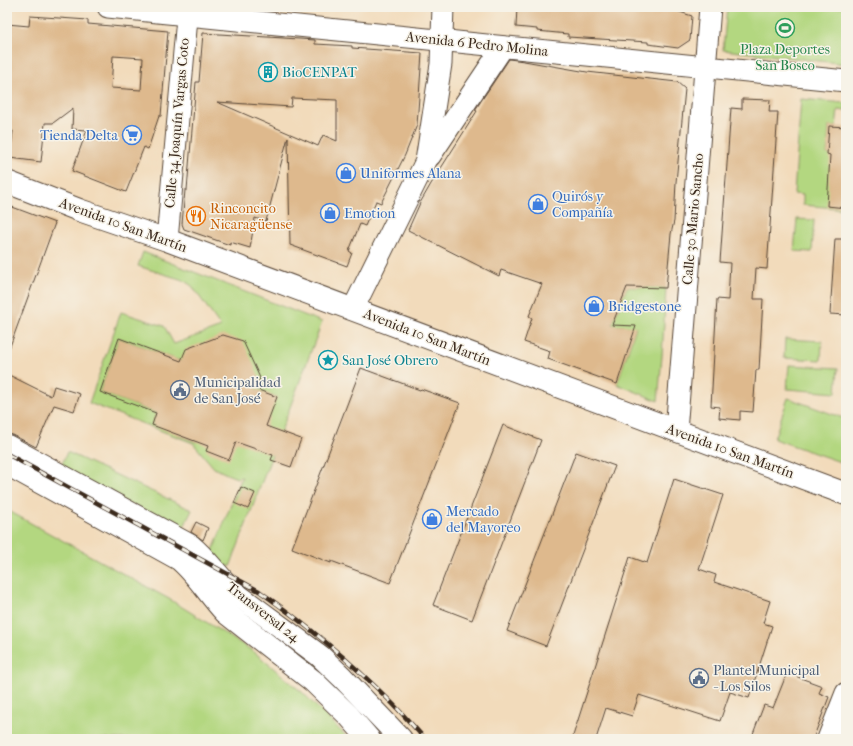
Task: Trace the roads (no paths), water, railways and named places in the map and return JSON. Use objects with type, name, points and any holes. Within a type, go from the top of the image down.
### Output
[{"type":"main road","name":"Avenida 10 San Martín","points":[[7,182],[79,210],[166,240],[353,309],[846,494]]},
{"type":"main road","name":"Transversal 24","points":[[7,446],[191,546],[238,596],[320,656],[401,739]]},
{"type":"main road","name":"Transversal 24","points":[[7,464],[179,559],[190,568],[214,600],[226,612],[313,681],[349,716],[369,739]]},
{"type":"street","name":"Avenida 6 Pedro Molina","points":[[108,7],[188,11],[503,47],[846,81]]},
{"type":"street","points":[[426,162],[439,77],[443,7]]},
{"type":"street","name":"Calle 30 Mario Sancho","points":[[676,431],[710,7]]},
{"type":"street","name":"Calle 34 Joaquín Vargas Coto","points":[[166,240],[188,11]]},
{"type":"street","points":[[353,309],[426,162],[503,47]]},
{"type":"street","points":[[828,739],[846,693]]},
{"type":"railway","points":[[7,454],[259,591],[294,616],[343,657],[390,701],[425,739]]},
{"type":"place","name":"Plaza Deportes San Bosco","points":[[785,28]]},
{"type":"place","name":"BioCENPAT","points":[[268,72]]},
{"type":"place","name":"Tienda Delta","points":[[132,135]]},
{"type":"place","name":"Uniformes Alana","points":[[346,173]]},
{"type":"place","name":"Quirós y Compañía","points":[[538,204]]},
{"type":"place","name":"Emotion","points":[[330,213]]},
{"type":"place","name":"Rinconcito Nicaragüense","points":[[196,216]]},
{"type":"place","name":"Bridgestone","points":[[594,306]]},
{"type":"place","name":"San José Obrero","points":[[328,360]]},
{"type":"place","name":"Municipalidad de San José","points":[[180,390]]},
{"type":"place","name":"Mercado del Mayoreo","points":[[432,519]]},
{"type":"place","name":"Plantel Municipal - Los Silos","points":[[699,678]]}]
